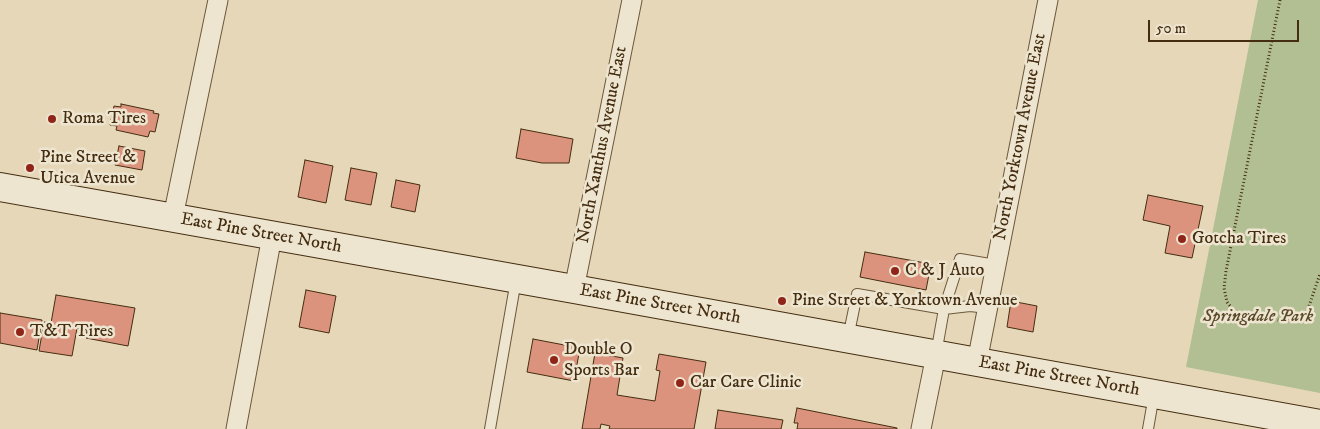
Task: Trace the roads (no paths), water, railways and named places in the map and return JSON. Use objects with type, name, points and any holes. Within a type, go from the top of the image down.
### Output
[{"type":"main road","name":"East Pine Street North","points":[[0,187],[1320,424]]},
{"type":"street","points":[[173,217],[218,0]]},
{"type":"street","name":"North Xanthus Avenue East","points":[[574,289],[632,0]]},
{"type":"street","name":"North Yorktown Avenue East","points":[[977,362],[1048,0]]},
{"type":"street","points":[[236,429],[272,236]]},
{"type":"street","points":[[921,429],[936,355]]},
{"type":"lane","points":[[936,355],[944,309],[960,259],[996,265]]},
{"type":"lane","points":[[490,429],[516,279]]},
{"type":"lane","points":[[848,339],[857,294],[944,309],[970,306],[988,308]]},
{"type":"lane","points":[[1148,429],[1154,394]]},
{"type":"place","name":"Roma Tires","points":[[52,119]]},
{"type":"place","name":"Pine Street & Utica Avenue","points":[[30,168]]},
{"type":"place","name":"Gotcha Tires","points":[[1182,239]]},
{"type":"place","name":"C & J Auto","points":[[895,271]]},
{"type":"place","name":"Pine Street & Yorktown Avenue","points":[[782,301]]},
{"type":"place","name":"T&T Tires","points":[[20,332]]},
{"type":"place","name":"Double O Sports Bar","points":[[554,360]]},
{"type":"place","name":"Car Care Clinic","points":[[680,383]]},
{"type":"park label","name":"Springdale Park","points":[[1258,317]]}]
